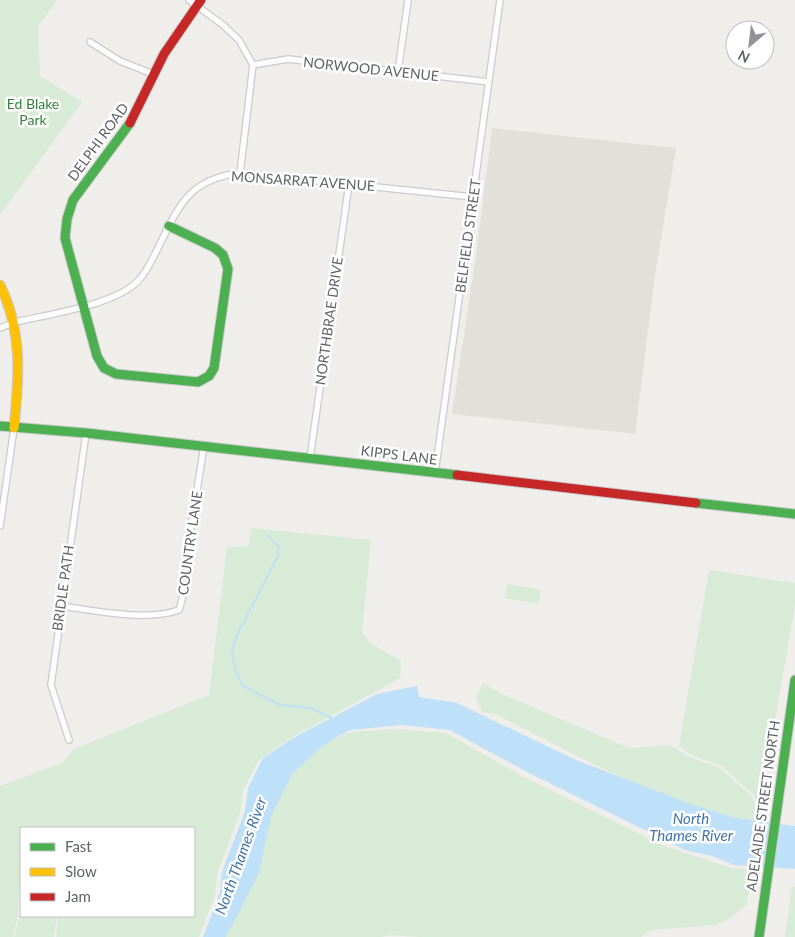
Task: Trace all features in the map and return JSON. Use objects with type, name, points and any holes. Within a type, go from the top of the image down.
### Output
[{"type":"street","points":[[398,72],[408,0]]},
{"type":"street","name":"BELFIELD STREET","points":[[435,473],[500,0]]},
{"type":"street","points":[[195,2],[223,24],[239,40],[253,65],[240,173]]},
{"type":"street","name":"DELPHI ROAD","points":[[169,226],[214,248],[223,255],[228,269],[214,368],[209,376],[198,382],[116,374],[104,368],[97,356],[82,306],[65,238],[67,219],[73,200],[139,109],[153,74],[195,2]]},
{"type":"street","points":[[90,42],[120,61],[153,74]]},
{"type":"street","name":"NORWOOD AVENUE","points":[[253,65],[288,59],[489,82]]},
{"type":"street","name":"MONSARRAT AVENUE","points":[[0,328],[16,322],[120,295],[138,281],[150,265],[182,204],[198,186],[218,176],[240,173],[473,197]]},
{"type":"street","name":"NORTHBRAE DRIVE","points":[[310,458],[349,184]]},
{"type":"street","points":[[0,285],[8,297],[16,322],[20,344],[20,366],[14,428],[0,526]]},
{"type":"street","name":"KIPPS LANE","points":[[0,426],[204,446],[795,514]]},
{"type":"street","name":"BRIDLE PATH","points":[[69,740],[51,689],[60,606],[86,433]]},
{"type":"street","name":"COUNTRY LANE","points":[[60,606],[144,615],[169,614],[178,610],[186,586],[189,540],[204,446]]},
{"type":"street","name":"ADELAIDE STREET NORTH","points":[[759,937],[795,680]]},
{"type":"shaded area","points":[[492,128],[676,148],[654,282],[635,434],[452,414],[476,255]]},
{"type":"green space","name":"Ed Blake Park","points":[[0,0],[57,0],[38,27],[40,76],[82,102],[0,215]]},
{"type":"green space","points":[[252,528],[371,540],[362,632],[370,643],[401,661],[400,678],[291,738],[259,760],[243,790],[240,813],[217,874],[215,895],[199,937],[56,937],[58,917],[195,917],[195,827],[20,827],[18,916],[13,937],[0,937],[0,786],[62,763],[74,749],[209,695],[227,547],[248,546]]},
{"type":"green space","points":[[709,570],[795,583],[795,606],[770,749],[761,815],[754,795],[721,766],[691,755],[679,746]]},
{"type":"green space","points":[[507,584],[541,590],[538,604],[505,598]]},
{"type":"green space","points":[[483,683],[500,693],[629,748],[670,745],[687,756],[720,768],[752,797],[763,825],[694,807],[661,794],[627,780],[497,715],[482,712],[476,698]]},
{"type":"green space","points":[[398,729],[446,733],[524,777],[664,846],[730,868],[754,870],[746,905],[731,918],[716,925],[651,930],[641,937],[420,937],[388,935],[382,937],[225,937],[269,815],[289,779],[308,759],[333,740],[349,733]]},
{"type":"green space","points":[[792,886],[795,887],[795,937],[785,937]]},
{"type":"green space","points":[[20,915],[20,917],[57,917],[54,937],[14,937]]},
{"type":"water","name":"North Thames River","points":[[417,686],[419,697],[457,703],[576,760],[688,803],[735,818],[795,826],[795,869],[734,865],[712,856],[685,850],[529,773],[450,730],[402,725],[351,730],[338,736],[318,750],[292,774],[271,816],[259,873],[226,937],[203,937],[220,892],[222,872],[245,811],[248,788],[263,758],[295,737],[377,694]]},
{"type":"waterway","points":[[267,535],[278,546],[278,556],[236,637],[232,652],[236,672],[243,686],[280,705],[311,708],[332,718]]},
{"type":"traffic: fast","points":[[130,123],[73,200],[67,219],[65,238],[97,356],[104,368],[116,374],[198,382],[209,376],[214,368],[228,269],[223,255],[215,248],[169,226]]},
{"type":"traffic: fast","points":[[0,426],[86,433],[457,475]]},
{"type":"traffic: fast","points":[[696,503],[795,514]]},
{"type":"traffic: fast","points":[[759,937],[795,680]]},
{"type":"traffic: slow","points":[[0,285],[13,320],[16,338],[18,373],[14,428]]},
{"type":"traffic: jam","points":[[130,123],[164,54],[201,0]]},
{"type":"traffic: jam","points":[[457,475],[696,503]]}]
